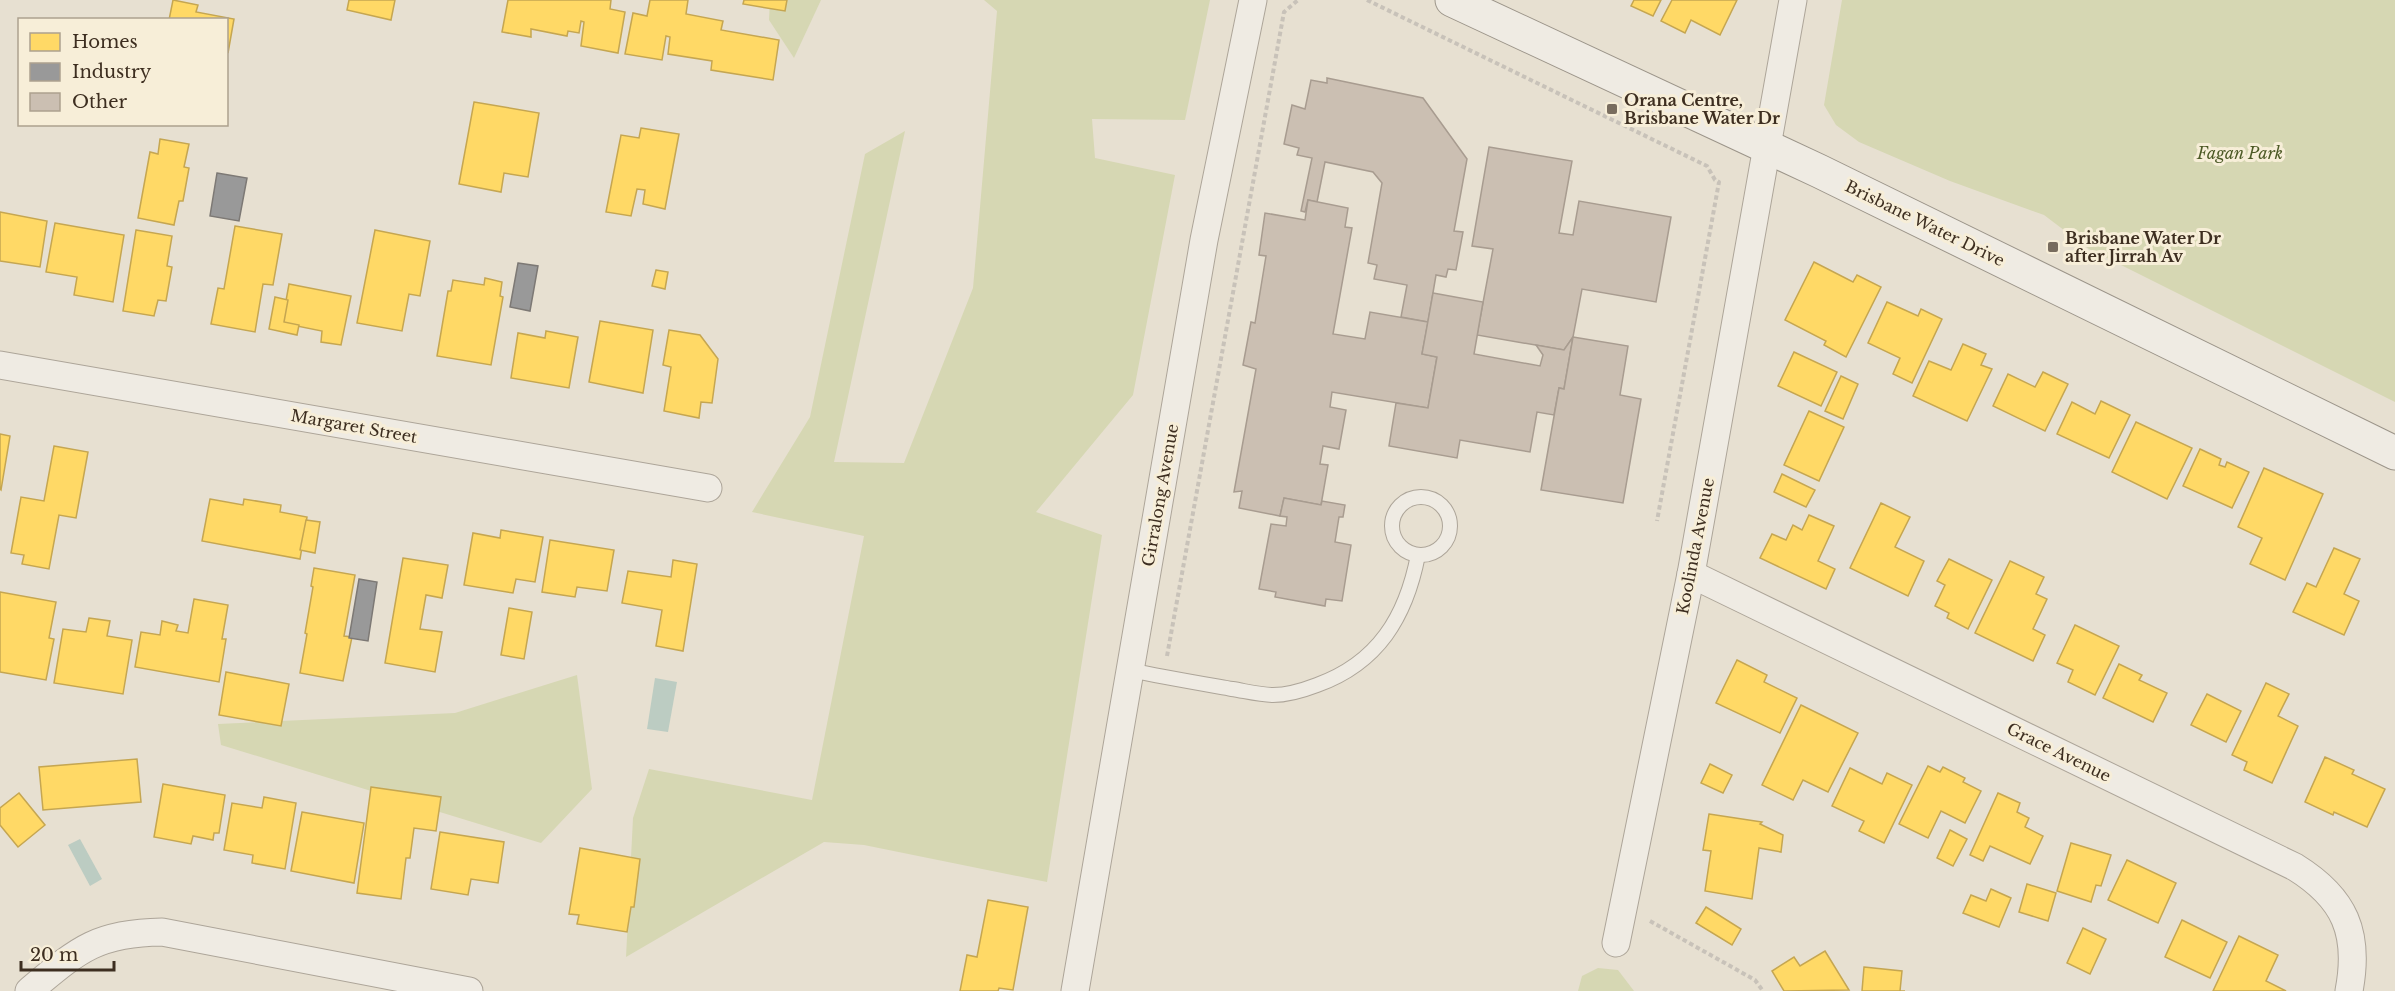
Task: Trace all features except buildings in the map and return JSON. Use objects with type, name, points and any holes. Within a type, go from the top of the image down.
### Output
[{"type":"main road","name":"Brisbane Water Drive","points":[[1452,0],[1767,147],[2395,453]]},
{"type":"street","name":"Girralong Avenue","points":[[1075,991],[1204,240],[1253,0]]},
{"type":"street","name":"Koolinda Avenue","points":[[1616,943],[1691,574],[1793,0]]},
{"type":"street","name":"Margaret Street","points":[[0,365],[708,488]]},
{"type":"street","name":"Grace Avenue","points":[[1691,574],[2310,876],[2329,892],[2349,927],[2352,974],[2349,991]]},
{"type":"street","points":[[29,991],[73,955],[114,936],[162,932],[427,987],[469,991]]},
{"type":"lane","points":[[1422,497],[1432,498],[1447,510],[1451,528],[1444,545],[1428,555],[1418,555],[1400,547],[1392,529],[1397,510],[1403,503],[1422,497]]},
{"type":"lane","points":[[1129,670],[1273,695],[1302,690],[1327,681],[1354,668],[1374,652],[1396,619],[1412,585],[1418,555]]},
{"type":"path","points":[[1163,677],[1284,12],[1298,0]]},
{"type":"path","points":[[1367,0],[1707,166],[1719,183],[1657,521]]},
{"type":"path","points":[[1623,905],[1755,980],[1763,991]]},
{"type":"green space","points":[[770,0],[821,0],[794,58],[769,20]]},
{"type":"green space","points":[[984,0],[1210,0],[1185,120],[1092,119],[1095,158],[1175,175],[1133,395],[1036,512],[1102,535],[1047,882],[864,845],[824,842],[626,957],[633,818],[649,769],[812,800],[864,536],[752,512],[810,417],[865,154],[905,131],[834,462],[904,463],[973,288],[997,11]]},
{"type":"green space","name":"Fagan Park","points":[[1842,0],[2395,0],[2395,402],[2089,249],[2044,215],[1950,181],[1859,142],[1836,125],[1824,105]]},
{"type":"green space","points":[[577,675],[592,789],[541,843],[221,745],[218,724],[455,713]]},
{"type":"green space","points":[[1598,968],[1618,970],[1634,991],[1578,991],[1582,976]]},
{"type":"shaded area","points":[[655,678],[677,682],[668,732],[647,729]]},
{"type":"shaded area","points":[[80,839],[102,879],[90,886],[68,845]]},
{"type":"place","name":"Orana Centre, Brisbane Water Dr","points":[[1612,109]]},
{"type":"place","name":"Brisbane Water Dr after Jirrah Av","points":[[2053,247]]}]
